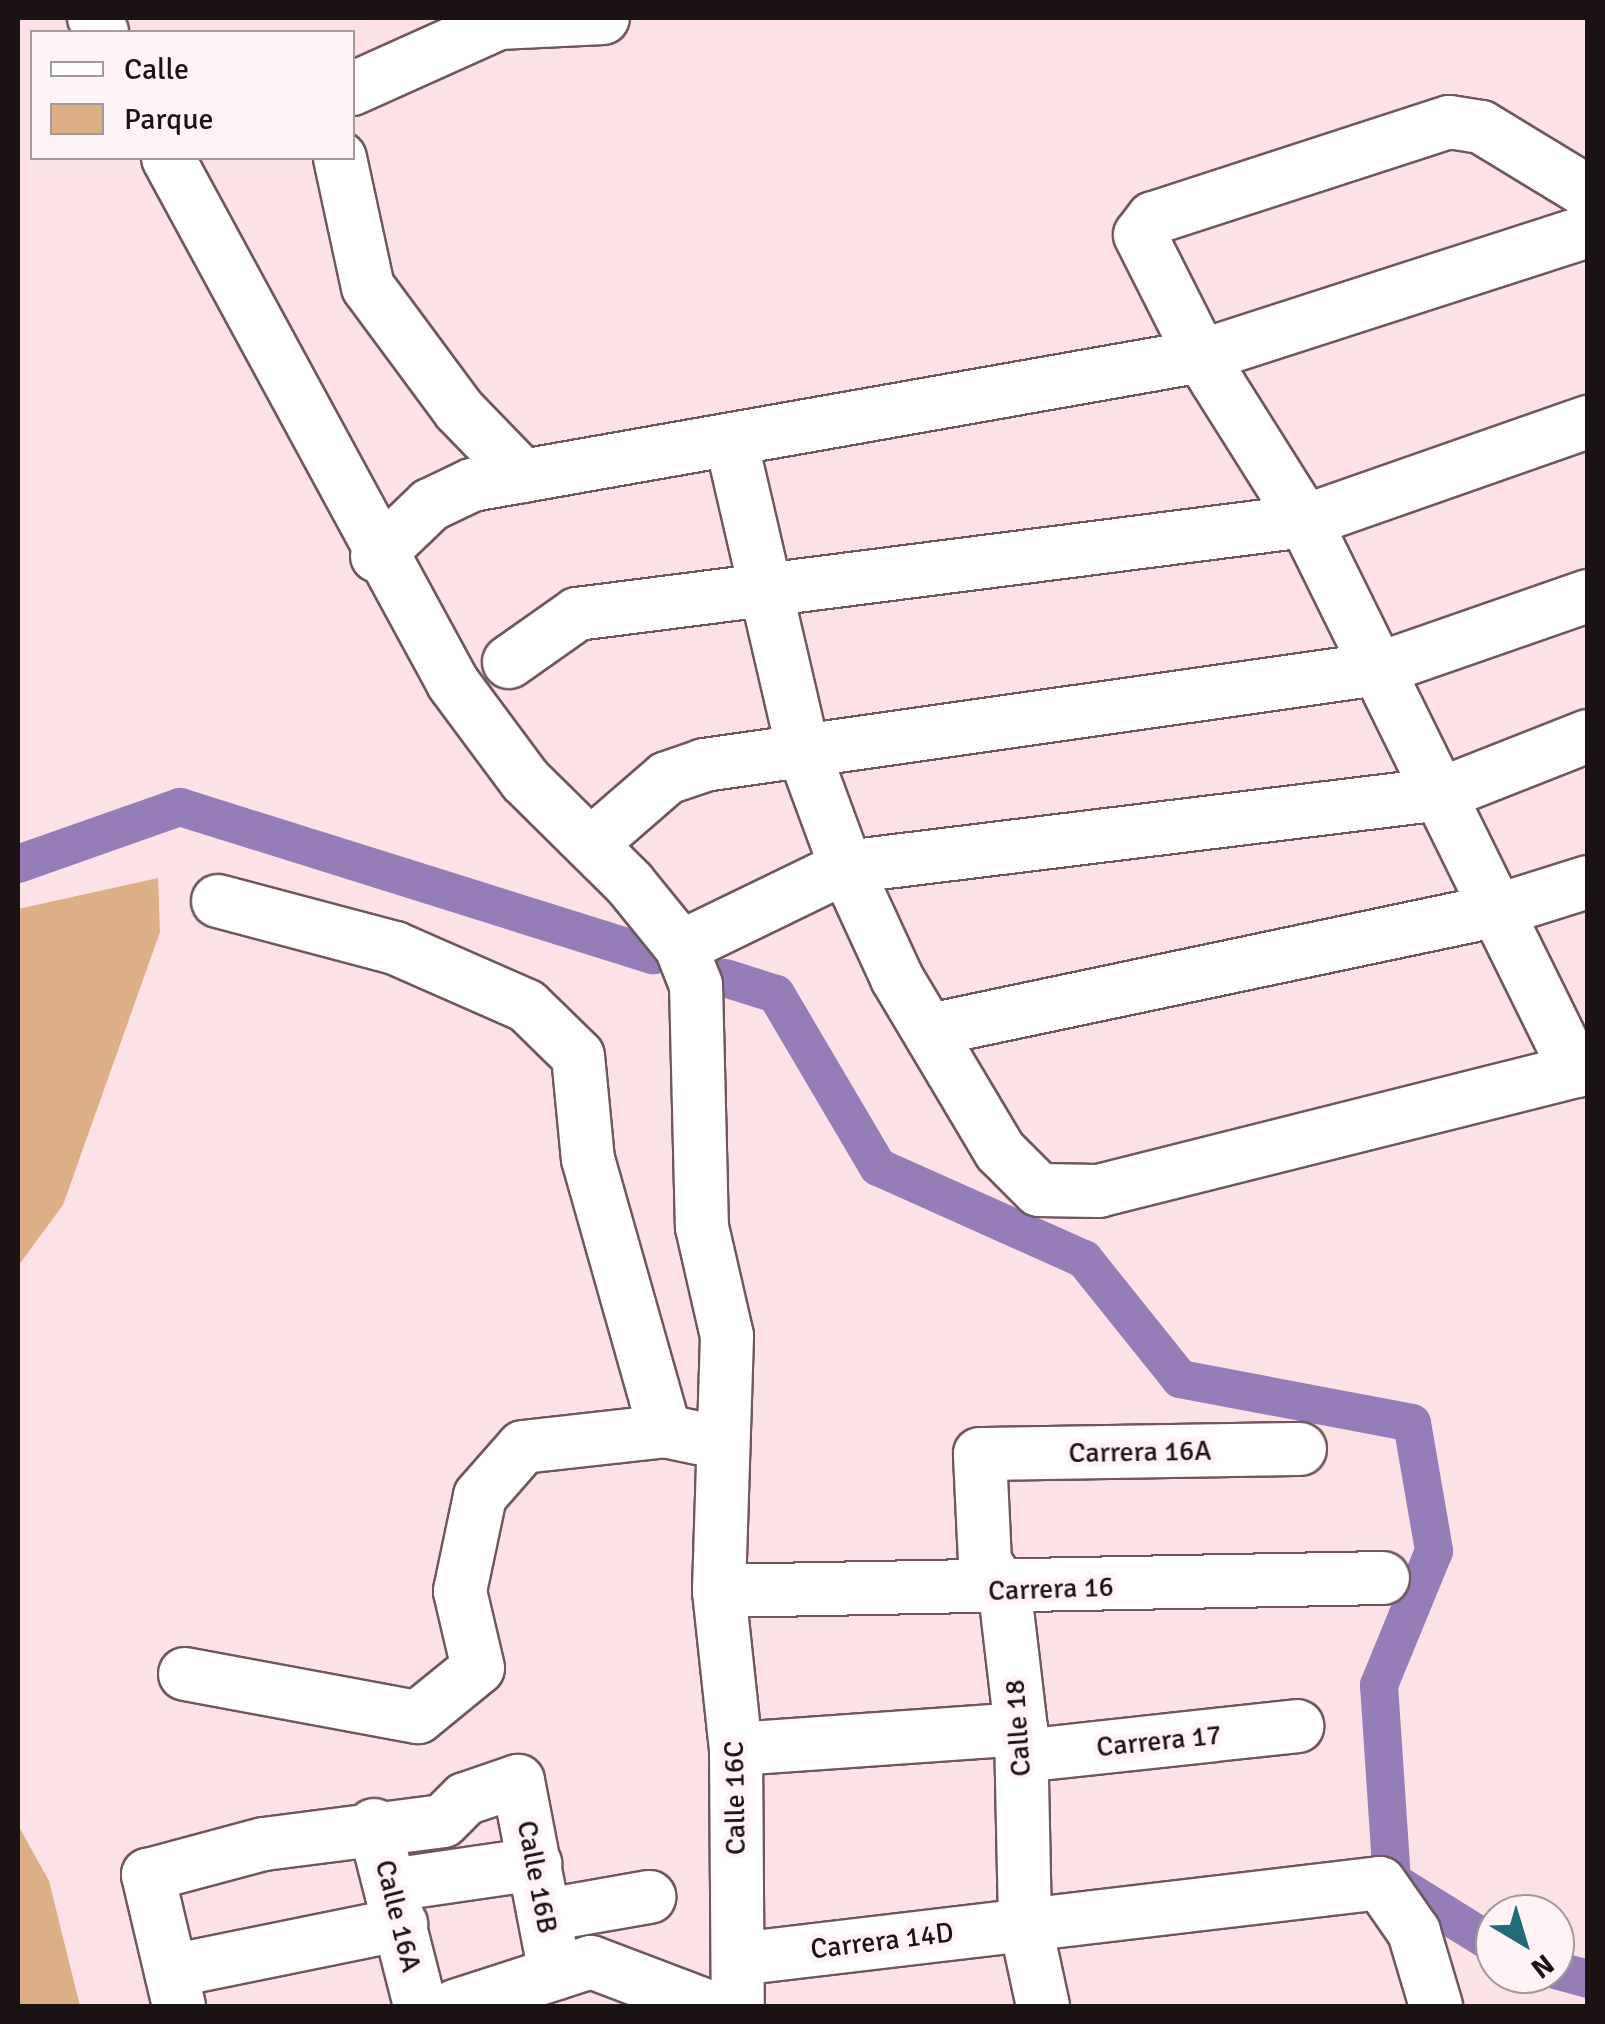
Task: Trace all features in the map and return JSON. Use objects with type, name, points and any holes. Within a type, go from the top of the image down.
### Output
[{"type":"street","points":[[355,88],[498,24],[603,18]]},
{"type":"street","points":[[731,440],[771,586],[802,750],[846,867],[930,1030],[1000,1151],[1039,1190],[1099,1191],[1582,1070],[1305,521],[1201,356],[1145,252],[1140,235],[1153,218],[1448,122],[1481,127],[1588,192]]},
{"type":"street","points":[[169,160],[377,556],[453,684],[526,780],[592,842],[682,947],[846,867],[1441,794],[1588,736]]},
{"type":"street","points":[[340,160],[368,287],[459,410],[523,476]]},
{"type":"street","points":[[377,556],[430,505],[523,476],[1201,356],[1588,231]]},
{"type":"street","points":[[510,662],[577,614],[771,586],[1305,521],[1588,422]]},
{"type":"street","points":[[592,842],[667,778],[802,750],[1378,669],[1588,596]]},
{"type":"street","points":[[930,1030],[1499,910],[1588,882]]},
{"type":"street","points":[[218,901],[395,948],[527,1006],[578,1056],[588,1158],[665,1431]]},
{"type":"street","name":"Calle 16C","points":[[682,947],[696,985],[698,1187],[727,1336],[719,1591],[736,1749],[738,1983]]},
{"type":"street","points":[[185,1674],[418,1717],[478,1668],[460,1591],[480,1496],[523,1447],[665,1431],[725,1443]]},
{"type":"street","name":"Carrera 16A","points":[[980,1454],[1300,1450]]},
{"type":"street","name":"Calle 18","points":[[980,1454],[985,1562],[1005,1592],[1021,1742],[1025,1922],[1042,2006]]},
{"type":"street","name":"Carrera 16","points":[[719,1591],[1005,1592],[1383,1578]]},
{"type":"street","name":"Carrera 17","points":[[736,1749],[1021,1742],[1297,1726]]},
{"type":"street","name":"Calle 16B","points":[[374,1826],[443,1821],[465,1799],[518,1781],[556,1974]]},
{"type":"street","points":[[374,1826],[148,1874],[175,1989],[396,1904],[536,1864]]},
{"type":"street","name":"Calle 16A","points":[[374,1826],[420,2006]]},
{"type":"street","points":[[1025,1922],[1380,1883],[1414,1932],[1436,2006]]},
{"type":"street","points":[[546,1915],[649,1898]]},
{"type":"street","name":"Carrera 14D","points":[[738,1983],[1025,1922]]},
{"type":"street","points":[[455,2006],[592,1962],[708,2006]]},
{"type":"green space","points":[[158,878],[160,932],[63,1205],[18,1266],[18,909]]},
{"type":"green space","points":[[18,1825],[49,1881],[80,2006],[18,2006]]},
{"type":"waterway","points":[[18,864],[180,807],[653,955]]},
{"type":"waterway","points":[[725,978],[776,994],[878,1167],[1084,1259],[1180,1379],[1412,1423],[1434,1551],[1379,1685],[1392,1881],[1475,1933]]},
{"type":"waterway","points":[[1575,1975],[1588,1979]]}]
